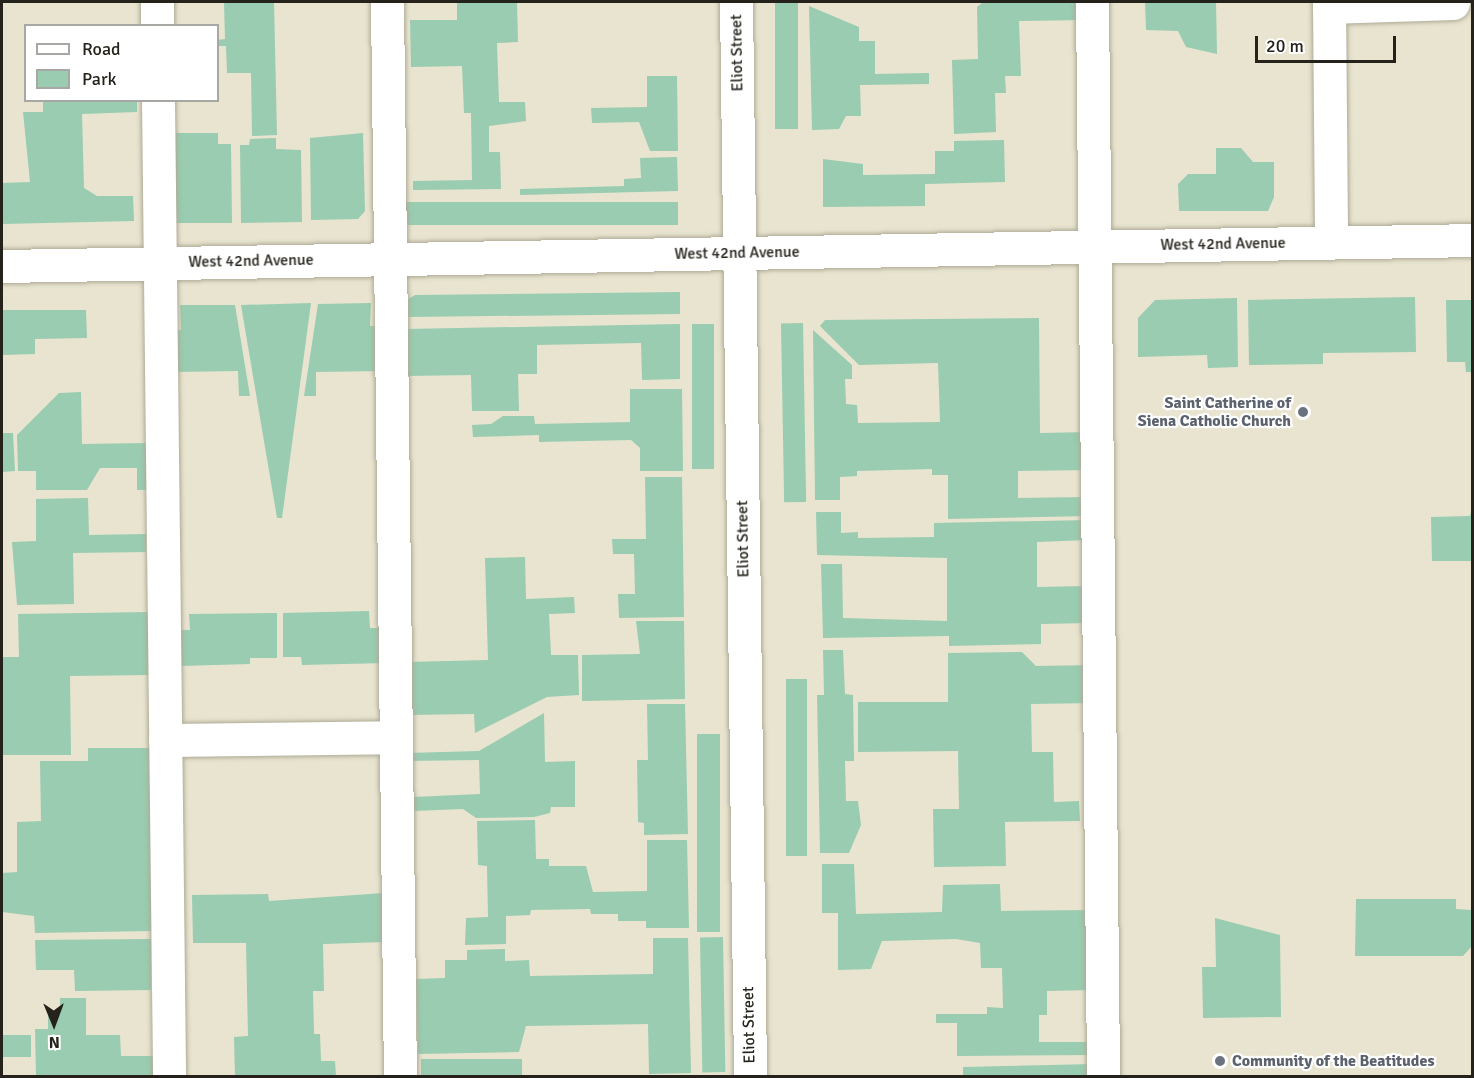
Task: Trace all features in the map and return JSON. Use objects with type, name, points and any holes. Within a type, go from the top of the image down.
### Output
[{"type":"street","points":[[157,2],[157,24]]},
{"type":"street","points":[[387,2],[400,1077]]},
{"type":"street","name":"Eliot Street","points":[[736,2],[750,1077]]},
{"type":"street","points":[[1092,2],[1103,1077]]},
{"type":"street","points":[[1331,242],[1329,4],[1453,3]]},
{"type":"street","points":[[158,102],[169,1077]]},
{"type":"street","name":"West 42nd Avenue","points":[[2,266],[1473,240]]},
{"type":"street","points":[[165,740],[396,737]]},
{"type":"green space","points":[[224,2],[274,2],[277,135],[252,136],[251,73],[227,73],[226,46],[219,46],[219,40],[225,39]]},
{"type":"green space","points":[[457,2],[517,2],[518,42],[497,43],[499,102],[525,102],[526,121],[489,126],[489,152],[500,152],[501,189],[413,190],[413,181],[472,180],[471,113],[464,113],[462,66],[411,67],[410,20],[457,20]]},
{"type":"green space","points":[[775,2],[798,2],[798,129],[775,129]]},
{"type":"green space","points":[[983,2],[1085,2],[1085,20],[1019,21],[1021,76],[1005,76],[1006,93],[995,93],[996,132],[954,134],[952,60],[978,59],[977,7]]},
{"type":"green space","points":[[1145,2],[1216,2],[1217,54],[1186,47],[1178,31],[1146,30]]},
{"type":"green space","points":[[809,6],[859,27],[859,41],[875,41],[875,74],[929,73],[929,84],[860,85],[861,116],[846,116],[839,129],[812,130]]},
{"type":"green space","points":[[647,76],[677,76],[678,151],[650,151],[639,122],[592,123],[591,108],[647,107]]},
{"type":"green space","points":[[43,102],[137,102],[137,112],[82,114],[84,188],[97,196],[133,196],[134,221],[2,224],[2,183],[30,182],[23,112],[43,112]]},
{"type":"green space","points":[[174,133],[218,133],[218,144],[231,144],[232,223],[169,223]]},
{"type":"green space","points":[[363,133],[365,211],[358,219],[311,220],[310,138]]},
{"type":"green space","points":[[276,138],[276,149],[301,150],[302,222],[241,223],[240,145],[249,145],[250,139]]},
{"type":"green space","points":[[1004,140],[1005,182],[925,184],[925,206],[823,207],[823,159],[863,164],[863,175],[935,174],[935,151],[954,151],[954,141]]},
{"type":"green space","points":[[1216,148],[1241,148],[1253,162],[1274,162],[1274,197],[1268,211],[1179,211],[1178,184],[1188,174],[1216,174]]},
{"type":"green space","points":[[677,157],[678,191],[520,195],[520,189],[624,186],[624,179],[641,178],[640,158]]},
{"type":"green space","points":[[405,202],[678,202],[678,225],[405,225]]},
{"type":"green space","points":[[680,292],[680,314],[407,317],[407,300],[415,295]]},
{"type":"green space","points":[[1415,297],[1416,352],[1323,353],[1323,364],[1249,365],[1248,300]]},
{"type":"green space","points":[[1237,298],[1238,367],[1208,368],[1207,355],[1138,357],[1138,318],[1155,300]]},
{"type":"green space","points":[[1446,300],[1472,300],[1472,372],[1466,372],[1465,362],[1447,362]]},
{"type":"green space","points":[[311,303],[282,518],[277,518],[241,305]]},
{"type":"green space","points":[[371,303],[370,326],[380,326],[381,371],[316,372],[316,396],[304,396],[318,304]]},
{"type":"green space","points":[[180,305],[235,305],[250,396],[239,396],[238,371],[175,372],[173,330],[181,330]]},
{"type":"green space","points":[[2,310],[86,310],[87,338],[35,339],[35,354],[2,355]]},
{"type":"green space","points":[[1039,318],[1040,433],[1090,432],[1090,470],[1018,471],[1018,498],[1089,497],[1089,516],[948,519],[948,475],[932,475],[932,469],[857,471],[857,476],[840,477],[840,500],[815,500],[813,330],[852,365],[852,379],[845,379],[846,404],[857,405],[858,423],[940,422],[938,363],[859,365],[820,326],[825,320]]},
{"type":"green space","points":[[781,323],[803,323],[806,502],[784,502]]},
{"type":"green space","points":[[680,324],[680,379],[642,380],[641,343],[537,345],[537,374],[518,374],[519,411],[472,411],[471,375],[406,376],[406,329]]},
{"type":"green space","points":[[692,324],[714,324],[714,469],[692,469]]},
{"type":"green space","points":[[630,389],[682,389],[683,471],[640,471],[640,448],[631,440],[539,442],[539,435],[473,437],[472,425],[491,424],[503,416],[534,416],[535,424],[630,422]]},
{"type":"green space","points":[[81,392],[82,444],[149,443],[150,490],[137,490],[137,468],[100,468],[87,490],[36,490],[36,471],[18,471],[17,435],[59,393]]},
{"type":"green space","points":[[2,433],[13,433],[15,471],[2,472]]},
{"type":"green space","points":[[645,477],[682,477],[684,617],[619,618],[618,594],[635,594],[634,554],[613,554],[612,539],[646,539]]},
{"type":"green space","points":[[88,498],[89,535],[146,534],[146,552],[73,553],[74,604],[17,605],[12,542],[36,541],[36,499]]},
{"type":"green space","points":[[1472,508],[1472,561],[1432,561],[1431,517],[1470,516]]},
{"type":"green space","points":[[816,512],[841,512],[841,533],[858,532],[858,538],[934,537],[934,523],[1088,520],[1088,540],[1037,542],[1037,587],[1088,586],[1089,623],[1041,624],[1041,644],[949,646],[949,636],[823,638],[821,564],[842,564],[843,618],[947,621],[947,558],[817,555]]},
{"type":"green space","points":[[525,557],[526,599],[574,597],[575,613],[549,614],[551,655],[578,655],[579,695],[547,697],[475,733],[474,714],[407,715],[407,662],[488,660],[485,558]]},
{"type":"green space","points":[[369,611],[370,628],[384,628],[385,663],[302,665],[301,657],[283,657],[283,613]]},
{"type":"green space","points":[[149,612],[150,675],[70,676],[71,755],[2,755],[2,657],[19,657],[18,614]]},
{"type":"green space","points":[[277,613],[277,658],[250,658],[250,664],[179,666],[178,630],[190,630],[189,614]]},
{"type":"green space","points":[[636,621],[684,621],[685,699],[582,701],[582,655],[640,654]]},
{"type":"green space","points":[[823,650],[843,650],[845,694],[853,695],[854,761],[845,761],[846,801],[858,801],[861,825],[849,853],[820,853],[817,695],[824,695]]},
{"type":"green space","points":[[1022,652],[1036,666],[1095,665],[1095,703],[1031,704],[1032,752],[1053,752],[1054,802],[1079,801],[1080,821],[1005,822],[1006,866],[934,867],[933,809],[959,809],[958,751],[858,752],[858,702],[948,702],[948,653]]},
{"type":"green space","points":[[786,679],[807,679],[807,856],[786,856]]},
{"type":"green space","points":[[647,704],[685,704],[688,834],[644,835],[644,823],[638,822],[637,760],[648,760]]},
{"type":"green space","points":[[544,713],[545,762],[575,761],[575,807],[551,807],[550,813],[534,817],[476,818],[463,809],[413,811],[413,797],[480,794],[479,760],[407,761],[407,753],[479,751]]},
{"type":"green space","points":[[697,734],[720,734],[720,932],[697,932]]},
{"type":"green space","points":[[88,748],[150,748],[152,931],[35,933],[34,916],[2,912],[2,873],[17,872],[17,822],[41,821],[40,761],[88,761]]},
{"type":"green space","points":[[535,820],[536,859],[549,859],[549,866],[586,866],[593,892],[647,891],[647,840],[687,840],[689,928],[646,928],[646,921],[618,921],[618,914],[591,914],[590,909],[531,910],[530,915],[506,916],[506,944],[465,945],[466,918],[488,917],[487,866],[478,865],[477,821]]},
{"type":"green space","points":[[822,864],[854,864],[856,914],[942,912],[943,885],[1000,884],[1001,911],[1090,910],[1092,990],[1047,991],[1047,1015],[1039,1015],[1039,1042],[1091,1042],[1091,1055],[957,1056],[957,1023],[936,1023],[936,1014],[987,1014],[987,1007],[1003,1008],[1002,968],[981,968],[980,943],[956,939],[882,941],[871,969],[838,970],[838,913],[822,913]]},
{"type":"green space","points":[[384,893],[384,942],[323,944],[324,991],[313,991],[314,1034],[320,1034],[321,1061],[335,1061],[336,1076],[235,1076],[234,1037],[248,1036],[246,943],[193,943],[192,895],[268,894],[269,901]]},
{"type":"green space","points":[[1356,899],[1456,899],[1456,909],[1472,910],[1472,946],[1463,956],[1355,956]]},
{"type":"green space","points":[[1215,918],[1280,935],[1281,1017],[1203,1018],[1202,967],[1216,967]]},
{"type":"green space","points":[[700,937],[723,937],[725,1072],[702,1072]]},
{"type":"green space","points":[[653,938],[688,938],[691,1073],[649,1074],[648,1024],[526,1026],[519,1052],[418,1054],[416,979],[445,978],[445,960],[467,960],[467,950],[505,949],[505,961],[529,960],[530,976],[653,974]]},
{"type":"green space","points":[[151,939],[151,990],[75,991],[74,970],[36,970],[35,940]]},
{"type":"green space","points":[[60,998],[86,998],[86,1035],[120,1035],[121,1056],[153,1056],[153,1076],[36,1076],[35,1029],[48,1029],[48,1015],[60,1015]]},
{"type":"green space","points":[[2,1035],[31,1035],[31,1057],[2,1057]]},
{"type":"green space","points":[[421,1059],[522,1059],[522,1076],[421,1076]]},
{"type":"green space","points":[[1095,1064],[1096,1076],[963,1076],[963,1067]]},
{"type":"place","name":"Saint Catherine of Siena Catholic Church","points":[[1303,412]]},
{"type":"place","name":"Community of the Beatitudes","points":[[1220,1061]]}]
